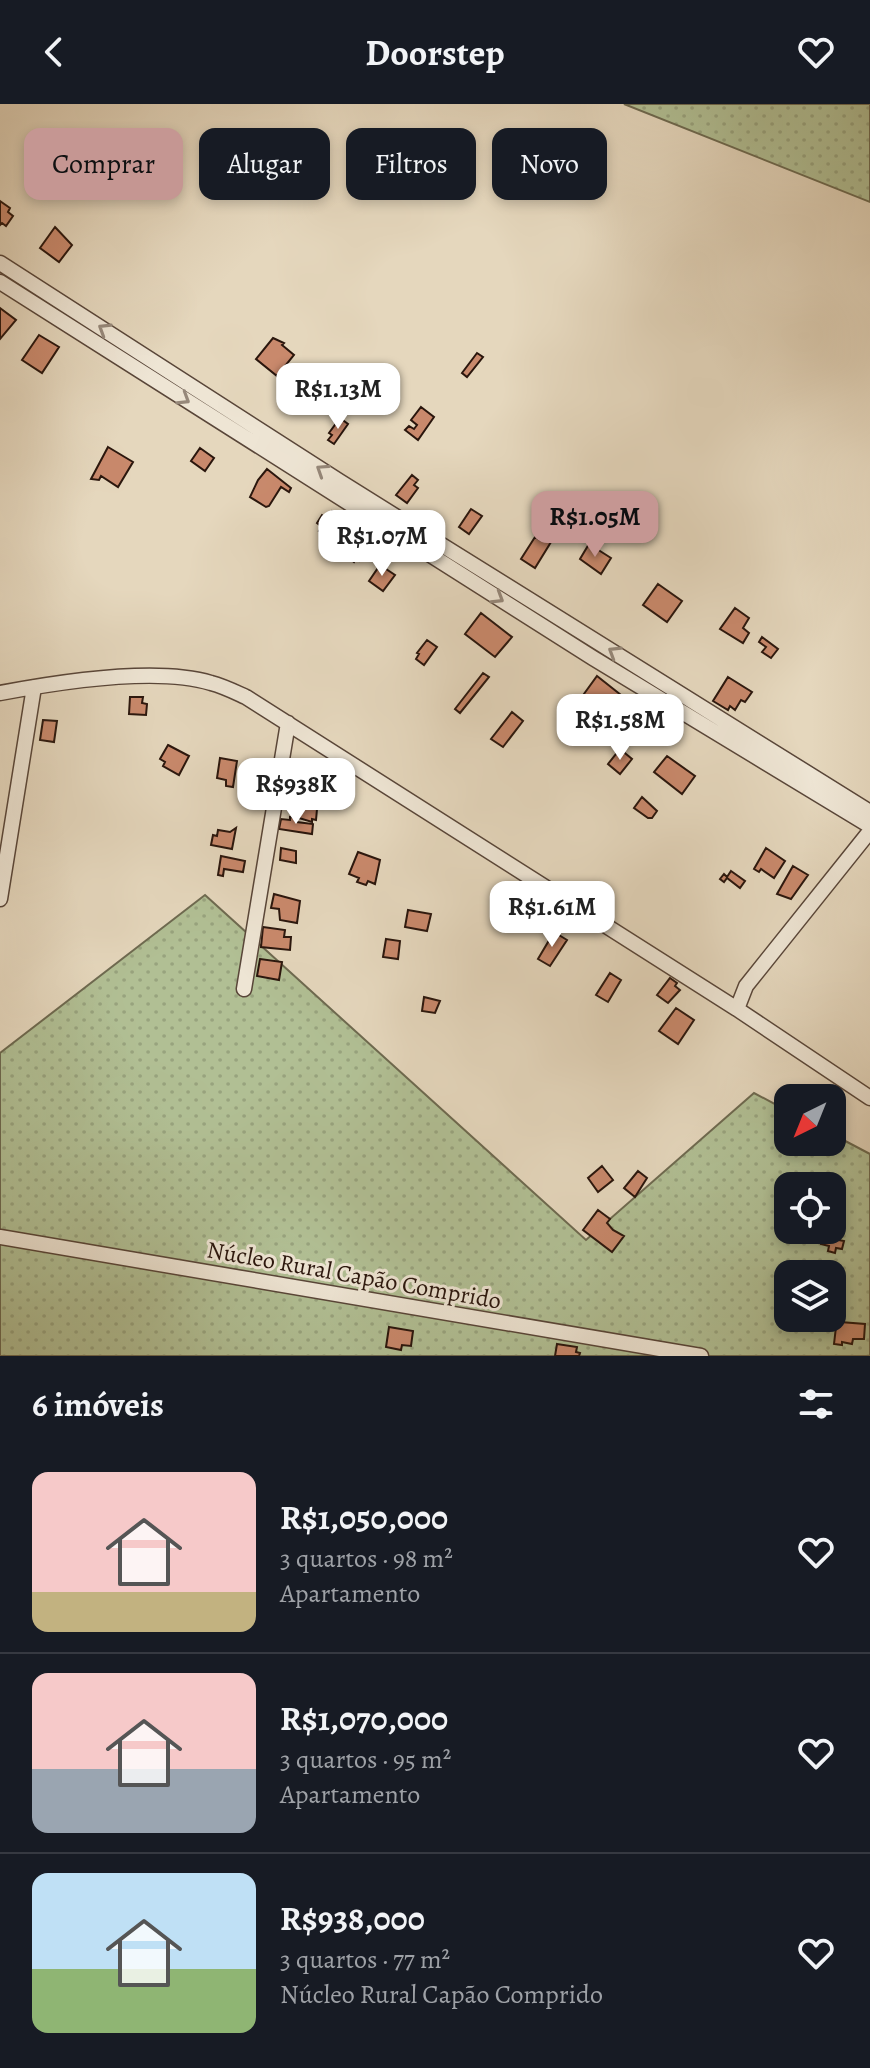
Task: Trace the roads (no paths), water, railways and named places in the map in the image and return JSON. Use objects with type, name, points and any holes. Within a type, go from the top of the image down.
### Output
[{"type":"street","points":[[0,263],[339,481],[870,812]]},
{"type":"street","points":[[0,282],[537,623],[870,828],[746,986],[737,1009]]},
{"type":"street","points":[[23,297],[32,283]]},
{"type":"street","points":[[154,379],[162,366]]},
{"type":"street","points":[[537,623],[545,608]]},
{"type":"street","points":[[0,693],[160,675],[210,682],[246,697],[737,1009],[870,1098]]},
{"type":"street","points":[[0,899],[34,687]]},
{"type":"street","points":[[244,989],[288,723]]},
{"type":"street","name":"Núcleo Rural Capão Comprido","points":[[0,1237],[701,1356]]}]
